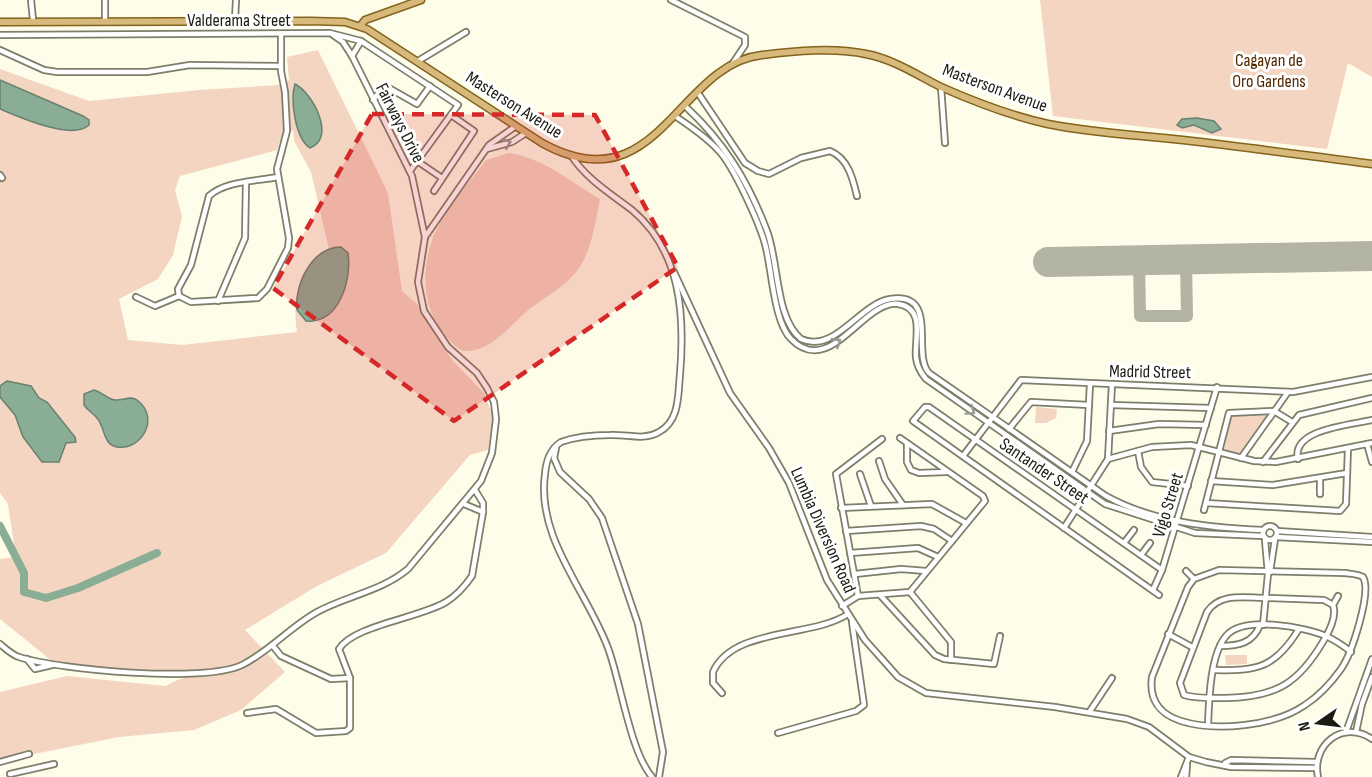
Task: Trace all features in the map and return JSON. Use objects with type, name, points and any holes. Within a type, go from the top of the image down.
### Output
[{"type":"main road","points":[[361,26],[365,20],[421,0]]},
{"type":"main road","name":"Masterson Avenue","points":[[0,22],[33,20],[333,21],[361,26],[526,133],[571,156],[602,158],[625,152],[648,141],[733,63],[762,55],[852,51],[881,58],[941,87],[1004,111],[1059,126],[1372,164]]},
{"type":"street","points":[[31,0],[33,20]]},
{"type":"street","points":[[105,0],[105,21]]},
{"type":"street","points":[[235,20],[236,0]]},
{"type":"street","points":[[671,0],[745,37],[745,45],[733,63]]},
{"type":"street","points":[[418,61],[466,32]]},
{"type":"street","name":"Valderama Street","points":[[0,35],[330,33],[361,41],[430,86],[458,105],[451,115]]},
{"type":"street","name":"Fairways Drive","points":[[330,33],[343,42],[352,56],[410,171],[417,192],[424,237]]},
{"type":"street","points":[[136,297],[155,306],[179,296],[191,302],[253,300],[264,294],[288,248],[288,223],[277,169],[287,131],[281,66],[281,34]]},
{"type":"street","points":[[352,56],[361,41]]},
{"type":"street","points":[[0,50],[44,70],[57,72],[147,72],[190,65],[281,66]]},
{"type":"street","points":[[373,100],[382,89],[387,87],[417,104],[430,86]]},
{"type":"street","points":[[941,87],[945,143]]},
{"type":"street","points":[[698,93],[747,165],[769,174],[801,158],[830,151],[839,156],[848,167],[857,196]]},
{"type":"street","points":[[686,106],[723,144],[767,230],[786,319],[794,333],[805,341],[821,340],[878,303],[891,298],[904,300],[918,311],[923,320],[923,365],[934,377],[1091,486],[1130,508],[1196,525],[1276,538],[1372,542]]},
{"type":"street","points":[[410,171],[451,115],[474,131],[434,190]]},
{"type":"street","points":[[675,116],[718,149],[729,164],[762,233],[780,316],[791,339],[807,349],[824,348],[836,343],[882,308],[892,304],[904,306],[911,311],[918,323],[916,356],[926,379],[1087,492],[1115,509],[1195,533],[1264,535]]},
{"type":"street","points":[[697,131],[704,124]]},
{"type":"street","points":[[0,644],[17,657],[54,665],[180,674],[236,667],[273,646],[317,613],[402,574],[464,504],[488,471],[496,419],[494,402],[477,373],[448,347],[424,311],[418,282],[424,237],[492,142],[516,126]]},
{"type":"street","points":[[487,149],[512,142],[526,133]]},
{"type":"street","points":[[718,149],[723,144]]},
{"type":"street","name":"Lumbia Diversion Road","points":[[571,156],[580,168],[646,225],[662,246],[729,393],[769,448],[789,483],[817,557],[842,606],[865,640],[898,677],[919,691],[970,699],[1090,711],[1127,719],[1149,727],[1189,757],[1225,764],[1232,760],[1316,765]]},
{"type":"street","points":[[417,161],[442,178]]},
{"type":"street","points":[[179,296],[178,289],[191,265],[209,196],[217,190],[246,182],[278,177]]},
{"type":"street","points":[[218,301],[245,238],[246,182]]},
{"type":"street","points":[[652,777],[640,761],[614,666],[601,630],[562,556],[548,520],[544,480],[547,461],[556,445],[565,441],[602,435],[646,437],[662,430],[673,418],[678,394],[682,333],[674,272]]},
{"type":"street","name":"Madrid Street","points":[[963,456],[1021,380],[1288,391],[1311,390],[1372,377]]},
{"type":"street","points":[[1071,472],[1087,441],[1090,384]]},
{"type":"street","points":[[1064,528],[1108,459],[1112,384]]},
{"type":"street","points":[[945,392],[948,386]]},
{"type":"street","name":"Vigo Street","points":[[1153,590],[1178,520],[1217,387]]},
{"type":"street","points":[[1241,458],[1288,391]]},
{"type":"street","points":[[1263,462],[1292,422],[1302,414],[1372,398]]},
{"type":"street","points":[[1009,429],[1031,402],[1089,405]]},
{"type":"street","points":[[1111,405],[1211,408]]},
{"type":"street","name":"Santander Street","points":[[963,456],[914,422],[928,407],[1162,570]]},
{"type":"street","points":[[1204,510],[1230,412],[1274,411],[1292,422]]},
{"type":"street","points":[[1298,459],[1298,449],[1310,435],[1372,420]]},
{"type":"street","points":[[1109,431],[1159,424],[1206,425]]},
{"type":"street","points":[[842,606],[858,596],[910,591],[985,499],[900,438]]},
{"type":"street","points":[[858,596],[841,508],[837,471],[882,439]]},
{"type":"street","points":[[907,444],[907,462],[910,470],[919,473],[946,472]]},
{"type":"street","points":[[1108,459],[1161,446],[1200,446],[1263,462],[1298,459],[1370,444],[1372,462]]},
{"type":"street","points":[[556,445],[554,458],[560,472],[595,505],[605,524],[638,624],[663,752],[659,777]]},
{"type":"street","points":[[1206,502],[1340,511],[1346,504],[1348,448]]},
{"type":"street","points":[[1138,451],[1141,467],[1152,482],[1188,486]]},
{"type":"street","points":[[963,456],[1159,595]]},
{"type":"street","points":[[879,461],[885,479],[903,504]]},
{"type":"street","points":[[1211,481],[1273,485],[1347,473]]},
{"type":"street","points":[[860,474],[870,506]]},
{"type":"street","points":[[1320,478],[1320,494]]},
{"type":"street","points":[[247,713],[276,709],[316,733],[346,732],[350,717],[350,678],[339,649],[351,636],[444,603],[467,583],[472,576],[483,512],[483,502],[475,490]]},
{"type":"street","points":[[464,504],[483,512]]},
{"type":"street","points":[[841,508],[903,504],[936,505],[966,523]]},
{"type":"street","points":[[846,531],[921,526],[934,529],[952,541]]},
{"type":"street","points":[[1220,646],[1245,643],[1255,635],[1261,625],[1267,598],[1268,572],[1264,535],[1270,526],[1276,531],[1372,537]]},
{"type":"street","points":[[1124,543],[1134,530]]},
{"type":"street","points":[[1268,572],[1276,531]]},
{"type":"street","points":[[1141,555],[1150,543]]},
{"type":"street","points":[[850,553],[918,548],[938,556]]},
{"type":"street","points":[[855,574],[901,569],[926,571]]},
{"type":"street","points":[[1219,570],[1345,573],[1363,578],[1368,583],[1371,598],[1351,652],[1330,682],[1306,704],[1291,714],[1262,722],[1194,724],[1168,716],[1154,701],[1150,690],[1152,677],[1181,600],[1194,579],[1219,570]]},
{"type":"street","points":[[1186,571],[1194,579]]},
{"type":"street","points":[[910,591],[951,642],[951,660]]},
{"type":"street","points":[[880,595],[935,655],[951,660],[994,664],[1000,636]]},
{"type":"street","points":[[1333,605],[1324,600],[1267,598],[1227,598],[1213,602],[1192,647],[1180,683],[1180,691],[1191,697],[1210,698],[1256,697],[1279,689],[1300,674],[1326,636],[1334,614],[1333,605],[1338,597]]},
{"type":"street","points":[[722,693],[716,688],[712,672],[728,652],[771,636],[835,620],[848,614]]},
{"type":"street","points":[[778,733],[856,711],[864,705],[852,620]]},
{"type":"street","points":[[1208,725],[1214,670],[1220,646],[1231,631],[1244,626],[1261,625],[1299,628],[1326,636],[1351,652]]},
{"type":"street","points":[[1214,670],[1250,670],[1267,664],[1289,645],[1299,628]]},
{"type":"street","points":[[1168,634],[1192,647]]},
{"type":"street","points":[[273,646],[285,658],[331,679],[350,678]]},
{"type":"street","points":[[0,655],[5,649]]},
{"type":"street","points":[[1346,732],[1372,659]]},
{"type":"street","points":[[1356,732],[1362,704],[1372,677]]},
{"type":"street","points":[[1090,711],[1112,678]]},
{"type":"street","points":[[1318,777],[1316,765],[1326,742],[1346,732],[1356,732],[1372,739]]},
{"type":"street","points":[[29,754],[3,761],[10,776],[54,764]]},
{"type":"street","points":[[1186,777],[1189,757]]},
{"type":"street","points":[[1181,777],[1187,765]]},
{"type":"highlighted area","points":[[372,114],[595,115],[678,267],[454,421],[273,288]]},
{"type":"green space","name":"Cagayan de Oro Gardens","points":[[1040,0],[1372,0],[1372,77],[1348,63],[1327,149],[1053,116]]},
{"type":"green space","points":[[318,50],[388,193],[402,291],[417,304],[452,360],[484,393],[493,416],[488,450],[470,455],[386,553],[317,586],[245,630],[285,672],[241,710],[194,730],[119,737],[24,756],[0,764],[0,692],[67,676],[165,686],[195,672],[89,667],[52,661],[0,619],[0,559],[16,557],[8,504],[0,493],[0,69],[89,101],[279,85],[289,80],[287,57]],"holes":[[[284,129],[293,131],[294,141],[311,172],[329,249],[305,278],[297,295],[297,332],[182,345],[128,340],[119,299],[158,279],[173,255],[182,217],[175,190],[180,176],[277,150]]]},
{"type":"green space","points":[[509,153],[545,165],[600,199],[593,233],[585,258],[570,279],[526,312],[491,343],[466,351],[453,344],[435,321],[431,311],[427,299],[425,275],[429,251],[442,221],[486,160]]},
{"type":"green space","points":[[1036,407],[1057,409],[1056,418],[1046,423],[1035,423]]},
{"type":"green space","points":[[1231,413],[1269,413],[1241,456],[1224,450]]},
{"type":"green space","points":[[1225,655],[1247,655],[1247,664],[1226,665]]},
{"type":"shaded area","points":[[0,80],[83,116],[89,120],[89,125],[81,129],[58,129],[32,122],[0,109]]},
{"type":"shaded area","points":[[295,84],[302,89],[314,105],[322,125],[318,143],[310,148],[297,128],[293,99]]},
{"type":"shaded area","points":[[1197,118],[1214,121],[1221,129],[1212,133],[1194,125],[1182,128],[1177,125],[1182,119]]},
{"type":"shaded area","points":[[341,247],[348,253],[349,264],[341,298],[327,315],[317,320],[306,321],[297,310],[302,279],[307,269],[321,253]]},
{"type":"shaded area","points":[[7,381],[31,386],[75,437],[76,442],[66,443],[59,462],[42,462],[23,437],[15,415],[0,397],[0,386]]},
{"type":"shaded area","points":[[94,390],[115,400],[129,398],[137,400],[144,407],[148,424],[140,439],[126,447],[112,446],[109,443],[100,422],[84,405],[84,394]]},
{"type":"waterway","points":[[0,526],[24,573],[24,592],[46,598],[78,588],[157,553]]},
{"type":"taxiway","points":[[1139,260],[1140,316],[1187,316],[1186,260]]},
{"type":"runway","points":[[1048,262],[1372,256]]}]
